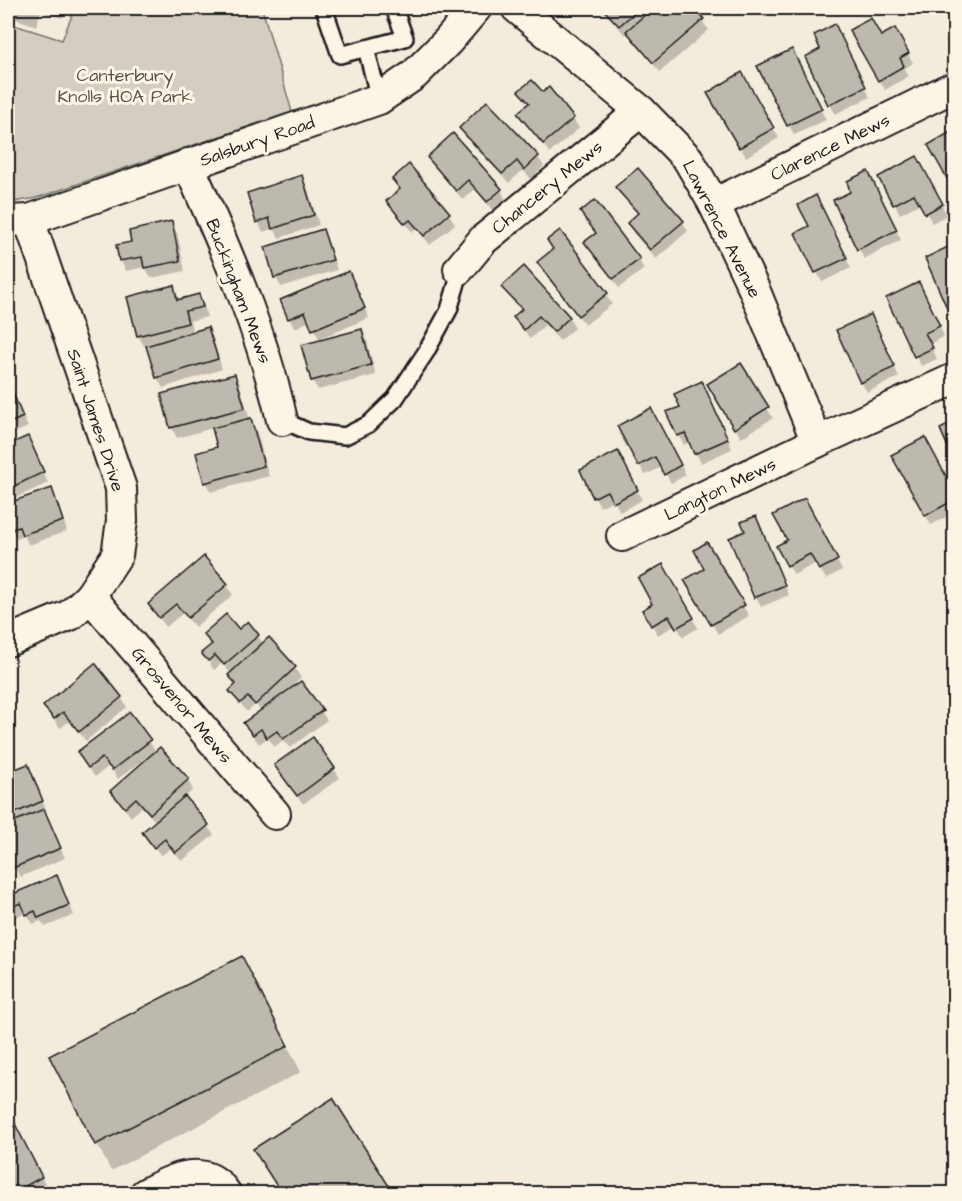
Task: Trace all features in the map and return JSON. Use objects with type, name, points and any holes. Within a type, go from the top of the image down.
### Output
[{"type":"street","name":"Salsbury Road","points":[[18,220],[379,99],[414,75],[448,41],[476,8]]},
{"type":"street","name":"Lawrence Avenue","points":[[517,8],[641,111],[688,159],[714,204],[754,289],[817,442]]},
{"type":"street","name":"Clarence Mews","points":[[714,204],[946,90]]},
{"type":"street","name":"Chancery Mews","points":[[460,268],[483,240],[641,111]]},
{"type":"street","name":"Buckingham Mews","points":[[188,164],[233,265],[276,392],[282,420]]},
{"type":"street","name":"Saint James Drive","points":[[9,635],[70,615],[90,596],[117,555],[122,520],[121,488],[18,220]]},
{"type":"street","name":"Langton Mews","points":[[622,536],[954,379]]},
{"type":"street","name":"Grosvenor Mews","points":[[90,596],[275,814]]},
{"type":"street","points":[[145,1194],[168,1181],[194,1174],[219,1182],[226,1194]]},
{"type":"lane","points":[[324,8],[339,55],[405,38],[394,8]]},
{"type":"lane","points":[[366,48],[379,99]]},
{"type":"lane","points":[[282,420],[309,432],[345,436],[369,424],[395,399],[426,352],[449,310],[460,268]]},
{"type":"green space","name":"Canterbury Knolls HOA Park","points":[[75,8],[262,8],[292,112],[36,198],[8,203],[8,23],[62,40]]},
{"type":"building","points":[[602,8],[640,8],[619,26]]},
{"type":"building","points":[[653,8],[694,8],[704,19],[653,63],[626,31]]},
{"type":"building","points":[[871,18],[881,36],[895,28],[909,53],[900,58],[904,66],[878,81],[849,30]]},
{"type":"building","points":[[835,24],[866,87],[828,105],[805,57],[820,49],[814,35]]},
{"type":"building","points":[[792,49],[822,109],[787,126],[757,66]]},
{"type":"building","points":[[742,72],[774,128],[739,148],[707,93]]},
{"type":"building","points":[[532,80],[543,92],[549,87],[574,118],[543,144],[517,113],[529,103],[518,91]]},
{"type":"building","points":[[487,101],[539,156],[524,170],[517,161],[502,174],[459,128]]},
{"type":"building","points":[[954,130],[954,191],[928,145]]},
{"type":"building","points":[[453,133],[502,189],[487,202],[468,180],[456,191],[427,157]]},
{"type":"building","points":[[917,156],[943,204],[925,214],[914,194],[893,205],[878,177]]},
{"type":"building","points":[[409,164],[450,213],[424,236],[410,220],[405,224],[386,201],[400,189],[392,179]]},
{"type":"building","points":[[638,168],[684,221],[650,250],[627,223],[638,213],[615,187]]},
{"type":"building","points":[[868,171],[897,230],[857,250],[833,200],[850,192],[847,181]]},
{"type":"building","points":[[302,175],[314,215],[272,229],[269,218],[256,223],[247,193]]},
{"type":"building","points":[[816,195],[847,258],[815,273],[795,233],[809,226],[798,205]]},
{"type":"building","points":[[595,200],[640,259],[613,279],[584,242],[596,233],[580,212]]},
{"type":"building","points":[[172,221],[180,261],[144,268],[142,257],[119,261],[116,245],[131,242],[129,231]]},
{"type":"building","points":[[323,229],[333,260],[274,278],[265,247]]},
{"type":"building","points":[[560,230],[608,293],[578,316],[537,262],[553,249],[547,240]]},
{"type":"building","points":[[954,244],[954,324],[925,258]]},
{"type":"building","points":[[524,266],[570,317],[554,332],[539,316],[524,330],[513,317],[522,309],[501,287]]},
{"type":"building","points":[[349,271],[365,308],[312,330],[305,312],[288,319],[280,300]]},
{"type":"building","points":[[919,282],[940,326],[925,333],[933,348],[914,357],[886,298]]},
{"type":"building","points":[[174,285],[177,300],[199,294],[203,307],[185,311],[188,323],[137,336],[127,297]]},
{"type":"building","points":[[871,314],[895,367],[860,383],[836,330]]},
{"type":"building","points":[[208,327],[218,359],[156,378],[146,346]]},
{"type":"building","points":[[362,329],[371,365],[311,381],[301,345]]},
{"type":"building","points":[[741,363],[769,407],[734,429],[707,384]]},
{"type":"building","points":[[235,374],[245,408],[170,428],[161,394]]},
{"type":"building","points":[[702,381],[728,439],[694,454],[685,433],[677,436],[666,412],[680,407],[674,394]]},
{"type":"building","points":[[11,388],[23,417],[8,424],[8,389]]},
{"type":"building","points":[[651,408],[681,465],[664,475],[655,457],[638,466],[617,426]]},
{"type":"building","points":[[251,418],[264,466],[204,483],[196,453],[217,447],[212,428]]},
{"type":"building","points":[[954,422],[954,461],[940,429]]},
{"type":"building","points":[[28,436],[44,472],[8,489],[8,445]]},
{"type":"building","points":[[925,437],[954,491],[954,500],[925,516],[891,455]]},
{"type":"building","points":[[618,451],[638,490],[613,503],[607,491],[593,498],[580,470]]},
{"type":"building","points":[[52,488],[63,521],[22,535],[19,527],[10,530],[8,503]]},
{"type":"building","points":[[805,498],[838,560],[819,570],[810,554],[787,566],[776,546],[787,540],[773,515]]},
{"type":"building","points":[[756,516],[785,585],[754,598],[729,538],[745,531],[741,522]]},
{"type":"building","points":[[707,542],[745,605],[711,625],[684,580],[704,569],[694,550]]},
{"type":"building","points":[[204,556],[228,584],[188,618],[176,604],[159,618],[148,604]]},
{"type":"building","points":[[663,564],[694,618],[676,628],[669,616],[651,626],[642,610],[652,604],[638,578]]},
{"type":"building","points":[[226,614],[239,629],[248,621],[259,635],[224,665],[215,655],[208,661],[201,653],[212,644],[203,634]]},
{"type":"building","points":[[269,637],[296,667],[255,705],[248,697],[240,703],[229,691],[236,684],[228,675]]},
{"type":"building","points":[[95,663],[122,697],[79,732],[63,712],[54,719],[43,706]]},
{"type":"building","points":[[301,681],[323,710],[283,739],[277,731],[267,738],[261,729],[253,735],[243,723]]},
{"type":"building","points":[[130,712],[151,740],[112,770],[102,758],[88,768],[77,752]]},
{"type":"building","points":[[313,737],[335,768],[297,796],[274,765]]},
{"type":"building","points":[[160,747],[189,779],[150,814],[136,798],[125,808],[110,791]]},
{"type":"building","points":[[28,764],[43,801],[8,816],[8,772]]},
{"type":"building","points":[[185,796],[209,825],[175,853],[165,839],[154,848],[142,832]]},
{"type":"building","points":[[44,809],[61,848],[13,868],[8,859],[8,824]]},
{"type":"building","points":[[57,875],[69,905],[38,918],[35,911],[26,915],[21,903],[8,908],[8,896]]},
{"type":"building","points":[[242,956],[288,1046],[95,1145],[49,1056]]},
{"type":"building","points":[[333,1098],[394,1194],[282,1194],[253,1149]]},
{"type":"building","points":[[8,1110],[42,1177],[11,1194],[8,1194]]}]
